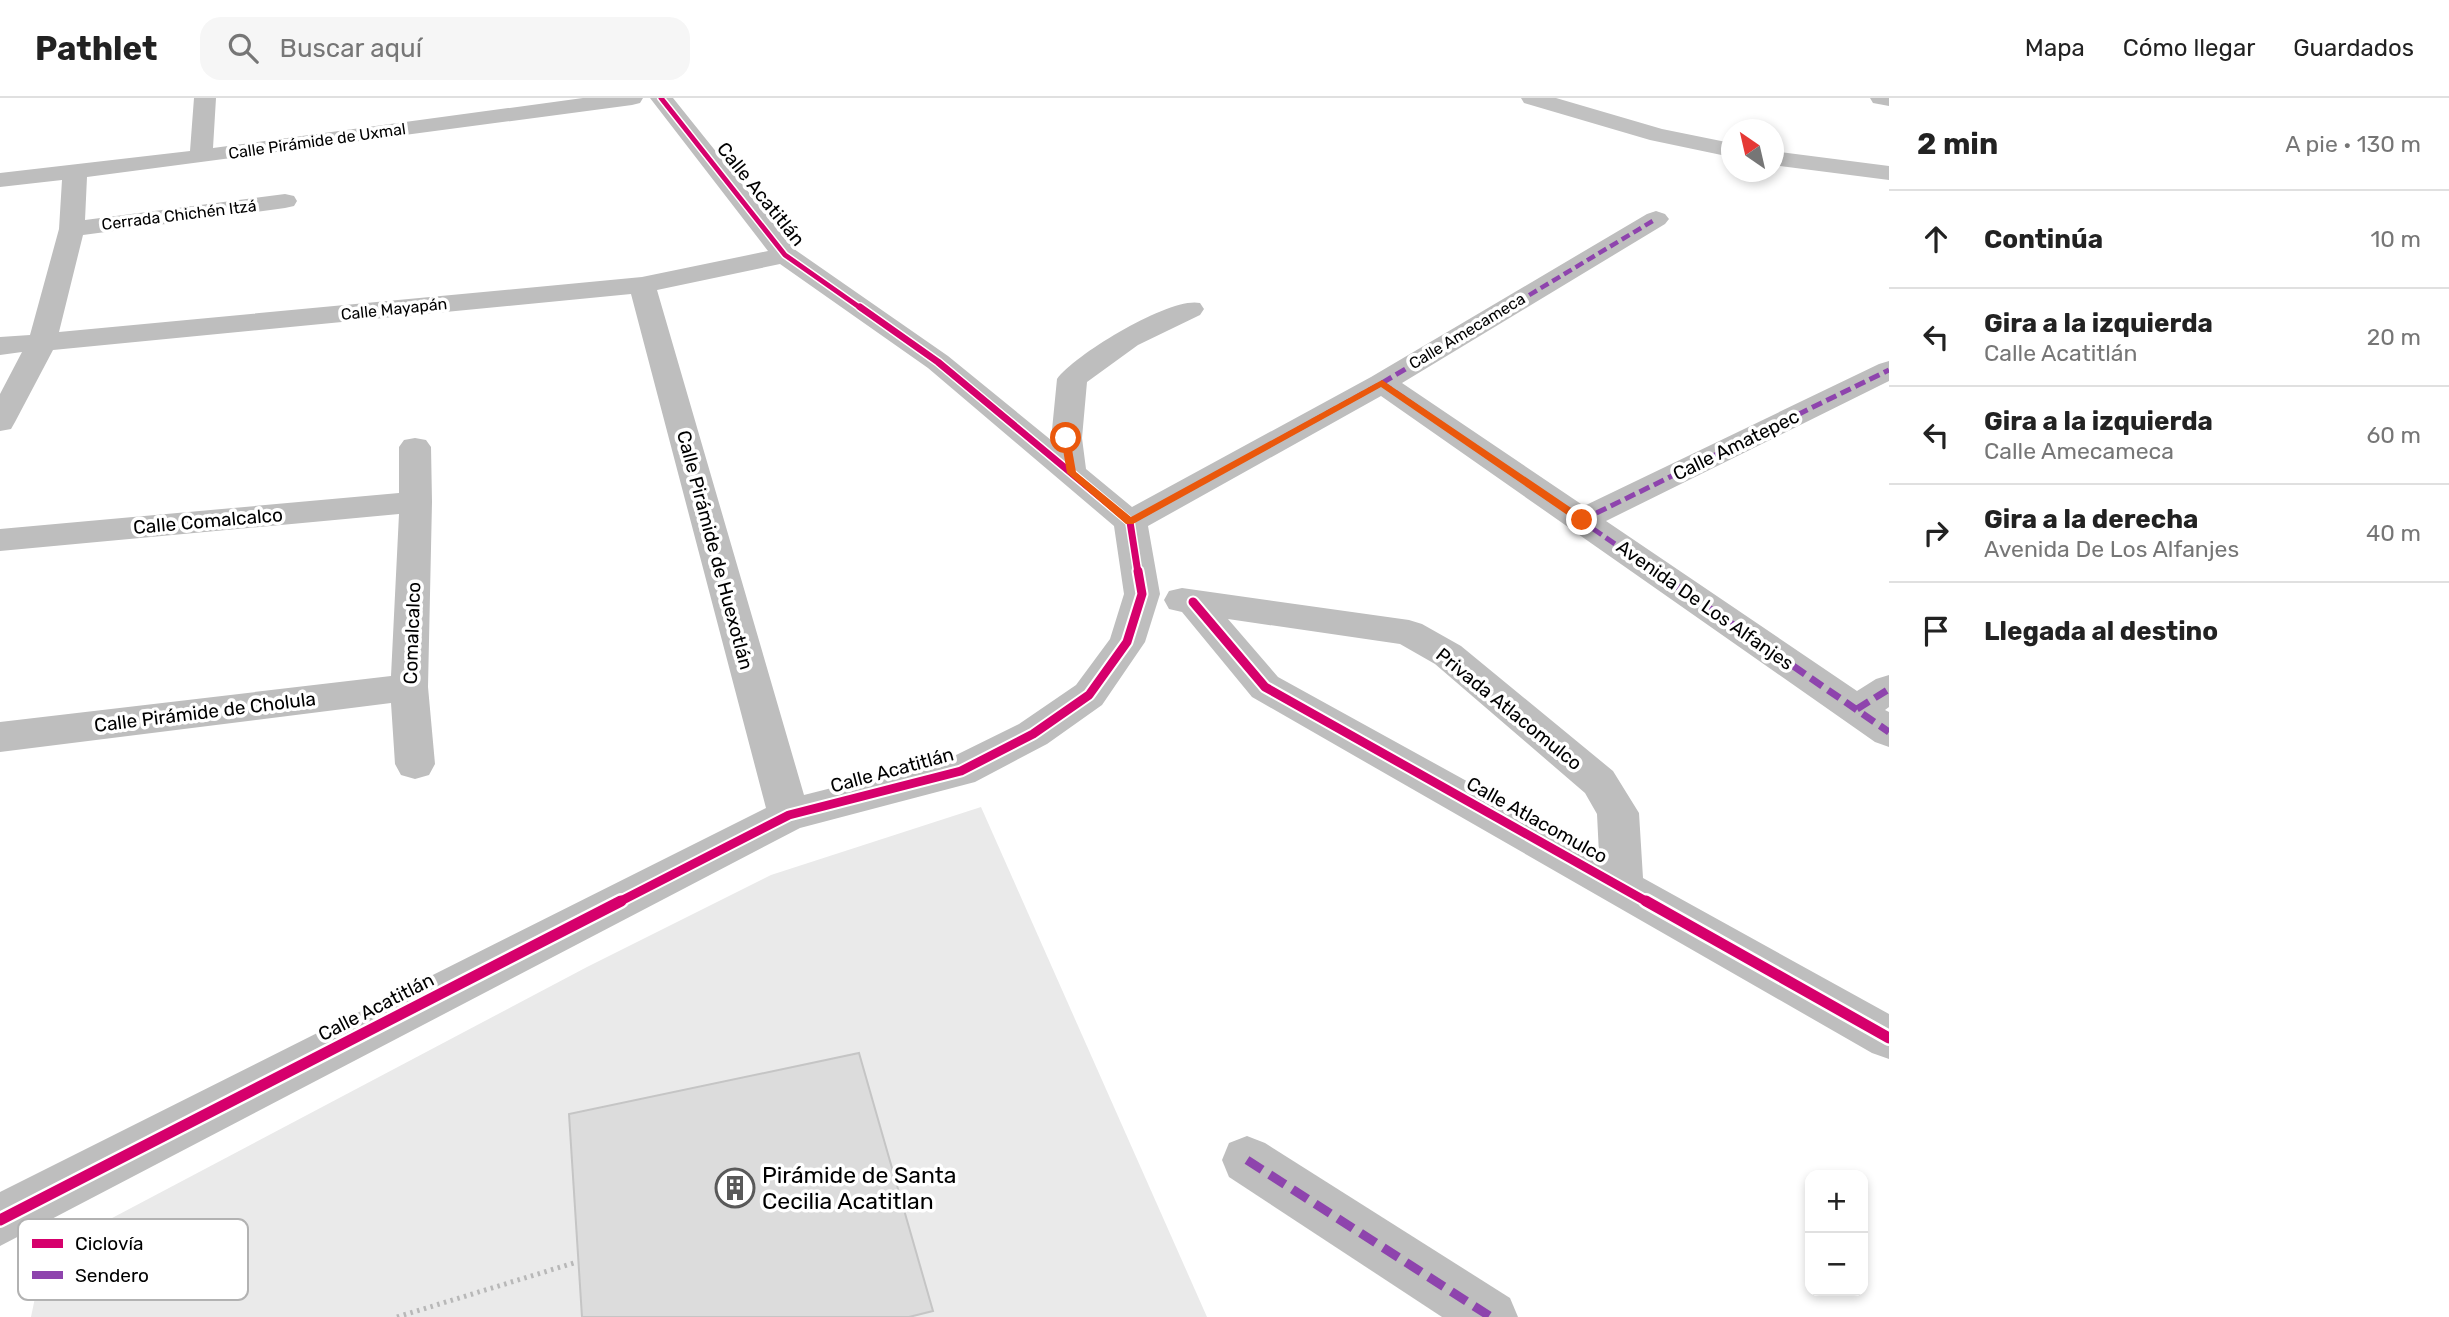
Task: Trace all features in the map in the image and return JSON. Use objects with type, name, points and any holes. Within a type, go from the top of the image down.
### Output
[{"type":"street","points":[[201,157],[205,98]]},
{"type":"street","name":"Calle Pirámide de Uxmal","points":[[0,180],[201,157],[632,98]]},
{"type":"street","name":"Calle Acatitlán","points":[[0,1220],[789,815],[961,771],[1034,734],[1089,695],[1127,642],[1142,594],[1130,522],[938,362],[785,255],[661,98]]},
{"type":"street","points":[[1532,98],[1658,135],[1721,148]]},
{"type":"street","points":[[1881,98],[1889,99]]},
{"type":"street","points":[[1784,159],[1889,173]]},
{"type":"street","points":[[0,422],[42,343],[72,229],[75,171]]},
{"type":"street","name":"Cerrada Chichén Itzá","points":[[72,229],[285,201]]},
{"type":"street","name":"Calle Amecameca","points":[[1130,522],[1382,383],[1656,219]]},
{"type":"street","name":"Calle Mayapán","points":[[0,346],[642,285],[785,255]]},
{"type":"street","name":"Calle Pirámide de Huexotlán","points":[[642,285],[789,815]]},
{"type":"street","points":[[1071,473],[1066,438],[1072,379],[1099,354],[1133,334],[1190,309]]},
{"type":"street","name":"Calle Amatepec","points":[[1582,520],[1889,370]]},
{"type":"street","name":"Avenida De Los Alfanjes","points":[[1382,383],[1889,732]]},
{"type":"street","name":"Comalcalco","points":[[415,447],[416,502],[409,687],[415,764]]},
{"type":"street","name":"Calle Comalcalco","points":[[0,540],[416,502]]},
{"type":"street","name":"Privada Atlacomulco","points":[[1142,594],[1409,633],[1448,655],[1599,782],[1618,813],[1622,888]]},
{"type":"street","name":"Calle Atlacomulco","points":[[1193,602],[1265,687],[1889,1038]]},
{"type":"street","name":"Calle Pirámide de Cholula","points":[[0,737],[409,687]]},
{"type":"street","points":[[1857,709],[1889,689]]},
{"type":"street","points":[[1247,1160],[1491,1317]]},
{"type":"path","points":[[397,1317],[577,1262]]},
{"type":"shaded area","points":[[981,807],[1207,1317],[31,1317],[35,1300],[248,1300],[248,1219],[110,1219],[587,967],[771,875]]},
{"type":"building","name":"Pirámide de Santa Cecilia Acatitlan","points":[[859,1053],[933,1311],[909,1317],[582,1317],[569,1114]]},
{"type":"marked path","points":[[1130,522],[1382,383],[1656,219]]},
{"type":"marked path","points":[[1582,520],[1889,370]]},
{"type":"marked path","points":[[1382,383],[1889,732]]},
{"type":"marked path","points":[[1857,709],[1889,689]]},
{"type":"marked path","points":[[1247,1160],[1491,1317]]},
{"type":"cycle path","points":[[0,1220],[789,815],[961,771],[1033,734],[1089,695],[1127,642],[1142,594],[1130,522],[938,362],[785,255],[661,98]]},
{"type":"cycle path","points":[[1193,602],[1265,687],[1889,1038]]},
{"type":"place","name":"Pirámide de Santa Cecilia Acatitlan","points":[[735,1188]]},
{"type":"route","points":[[1066,438],[1071,473],[1130,522],[1382,383],[1582,520]]}]
